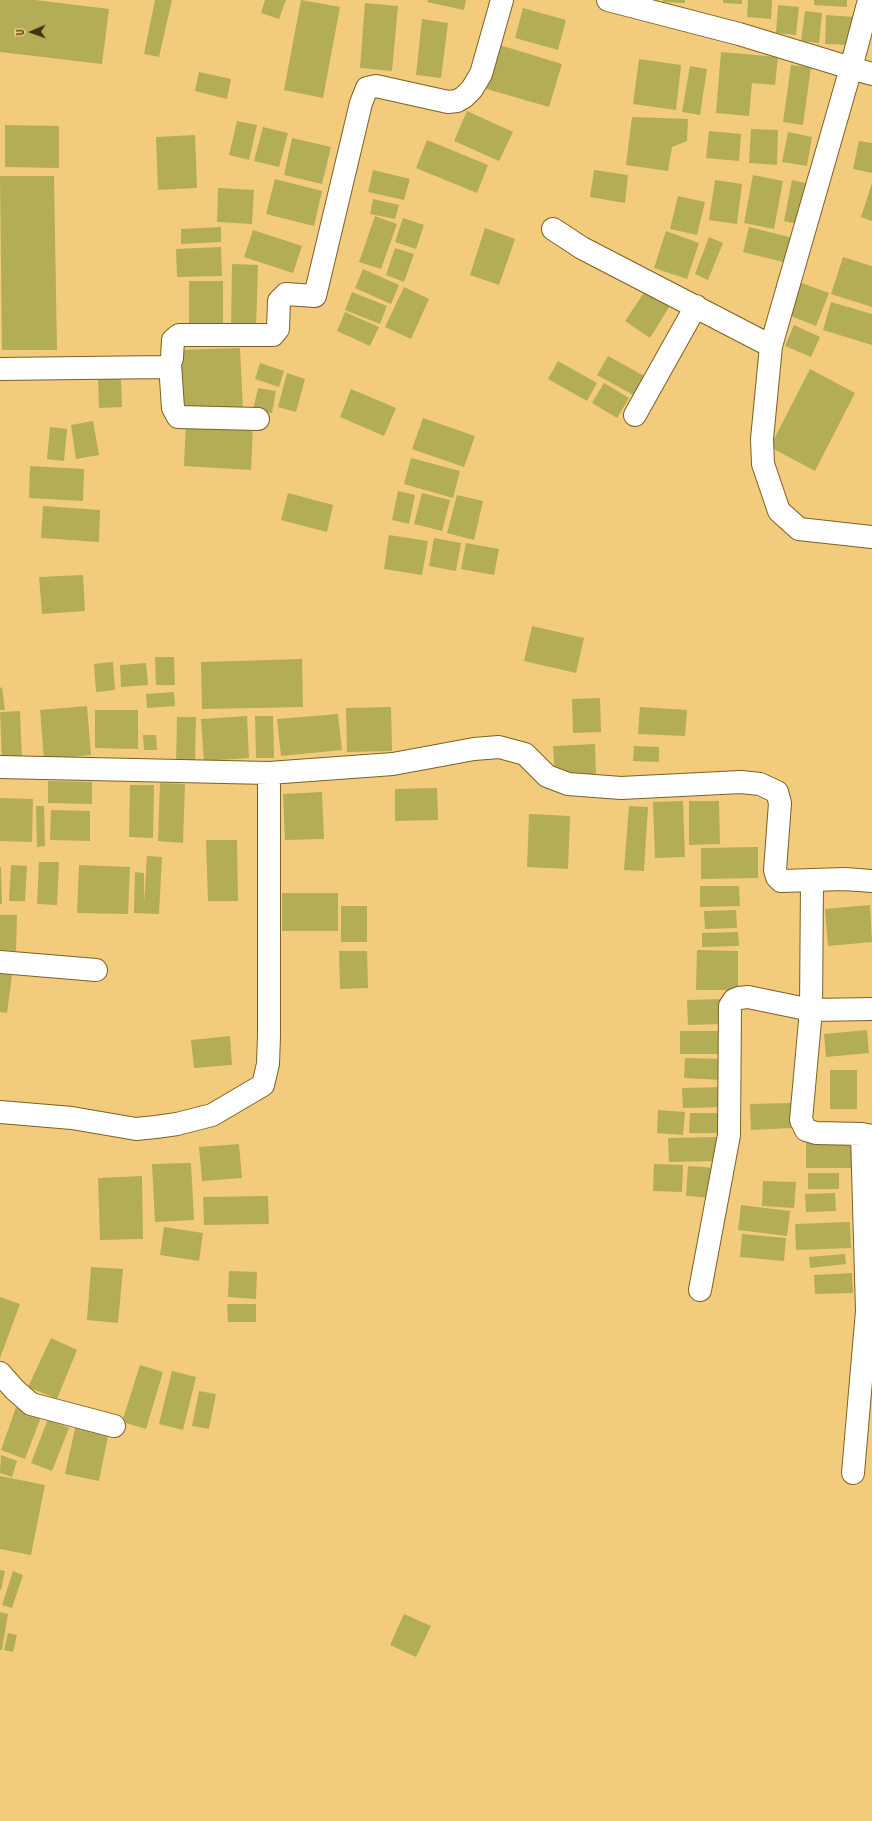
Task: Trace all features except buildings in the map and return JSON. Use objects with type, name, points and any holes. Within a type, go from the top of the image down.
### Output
[{"type":"street","points":[[258,419],[178,417],[173,408],[170,364],[172,358],[173,340],[179,334],[273,335],[278,329],[279,301],[286,294],[315,296],[358,116],[367,88],[376,86],[448,102],[457,101],[464,97],[472,89],[481,74],[502,0]]},
{"type":"street","points":[[608,0],[740,34],[872,74]]},
{"type":"street","points":[[869,0],[851,68],[771,346],[762,439],[763,464],[779,511],[799,529],[872,537]]},
{"type":"street","points":[[553,229],[582,248],[771,346]]},
{"type":"street","points":[[635,415],[696,306]]},
{"type":"street","points":[[0,369],[163,367],[170,364]]},
{"type":"street","points":[[0,767],[268,772],[393,764],[474,749],[499,747],[525,754],[547,776],[568,784],[621,788],[741,782],[760,784],[777,792],[780,803],[774,870],[777,877],[781,881],[845,879],[872,881]]},
{"type":"street","points":[[0,1112],[72,1118],[136,1129],[156,1127],[177,1124],[212,1115],[263,1085],[268,1064],[269,1036],[268,772]]},
{"type":"street","points":[[812,880],[811,1010],[801,1120],[806,1130],[816,1133],[867,1135],[867,1311],[853,1474]]},
{"type":"street","points":[[0,962],[96,970]]},
{"type":"street","points":[[700,1290],[728,1136],[730,1006],[734,1000],[748,997],[811,1010],[872,1009]]},
{"type":"street","points":[[0,1373],[15,1390],[32,1404],[114,1426]]}]
